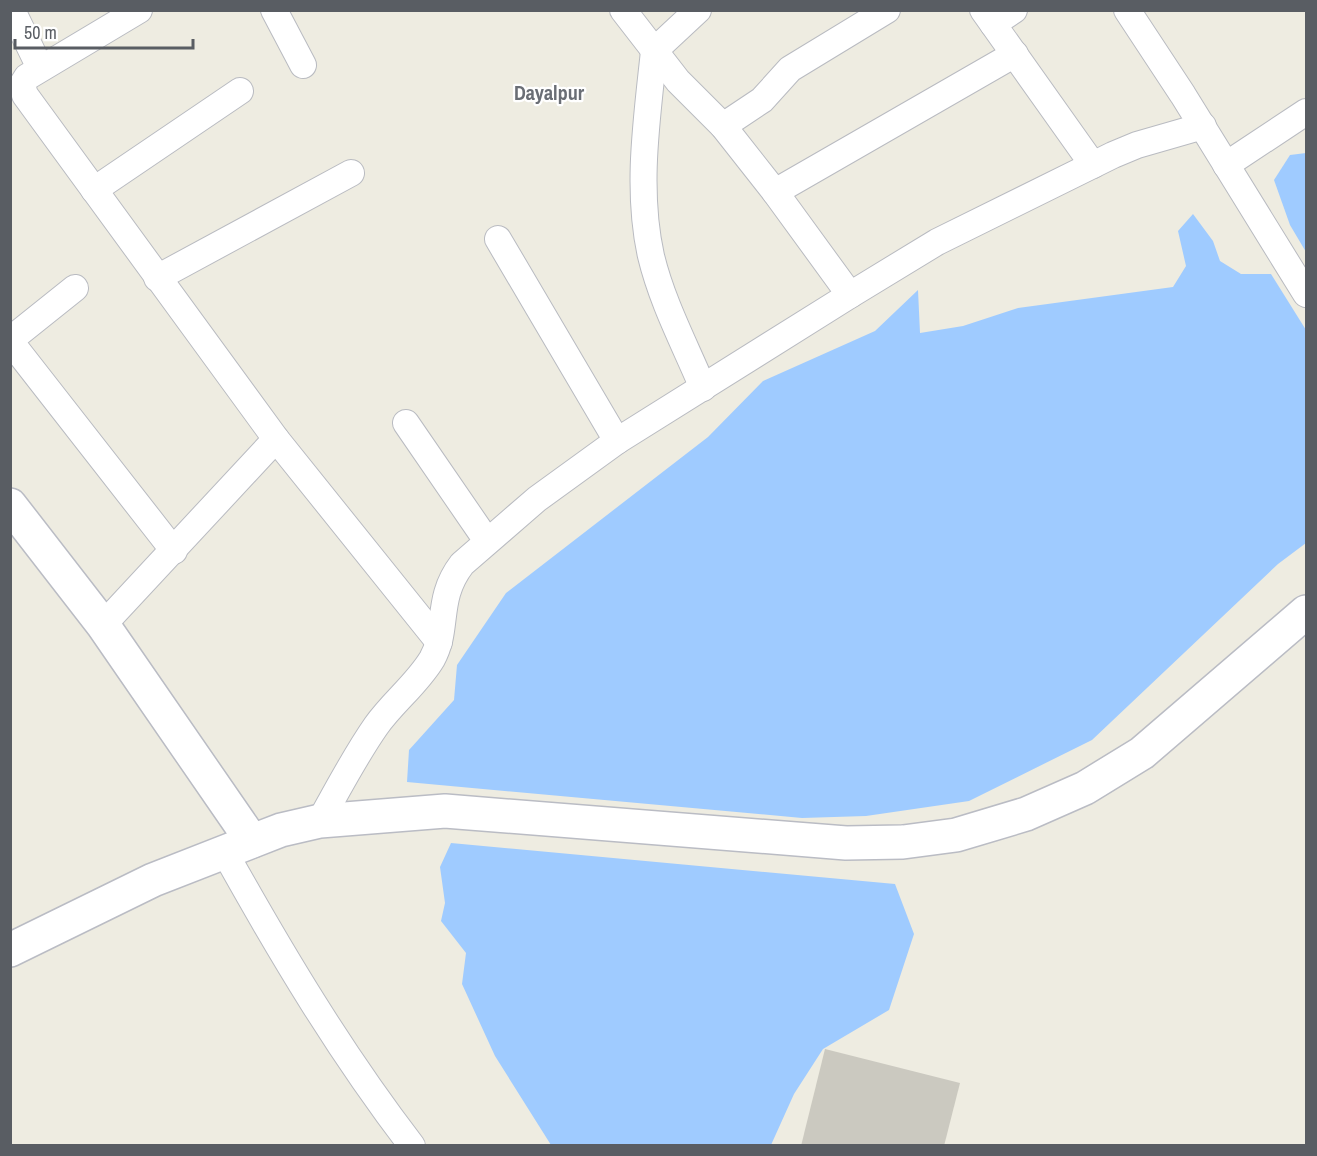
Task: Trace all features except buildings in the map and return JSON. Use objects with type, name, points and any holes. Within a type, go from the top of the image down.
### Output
[{"type":"street","points":[[12,10],[40,68]]},
{"type":"street","points":[[140,10],[40,68],[22,85],[25,95],[276,439],[439,642]]},
{"type":"street","points":[[274,10],[303,65]]},
{"type":"street","points":[[623,10],[678,81],[723,126],[776,192],[850,295]]},
{"type":"street","points":[[698,10],[654,51],[644,151],[651,255],[659,283],[703,388]]},
{"type":"street","points":[[723,126],[762,100],[790,69],[887,10]]},
{"type":"street","points":[[1127,10],[1203,126],[1306,294]]},
{"type":"street","points":[[997,15],[1015,54],[1093,165]]},
{"type":"street","points":[[776,192],[1015,54]]},
{"type":"street","points":[[94,190],[240,91]]},
{"type":"street","points":[[1226,165],[1306,112]]},
{"type":"street","points":[[320,821],[359,751],[432,658],[439,642],[441,615],[452,577],[487,541],[537,499],[617,441],[937,242],[1137,145],[1203,126]]},
{"type":"street","points":[[157,278],[351,173]]},
{"type":"street","points":[[498,239],[617,441]]},
{"type":"street","points":[[75,288],[10,340],[174,551]]},
{"type":"street","points":[[406,423],[487,541]]},
{"type":"street","points":[[103,625],[276,439]]},
{"type":"street","points":[[10,505],[103,625],[238,846],[285,960],[365,1084],[412,1146]]},
{"type":"street","points":[[10,950],[153,880],[281,830],[320,821],[445,811],[846,843],[903,842],[956,835],[1026,814],[1085,788],[1142,753],[1306,612]]},
{"type":"water","points":[[1306,153],[1306,252],[1290,225],[1274,180],[1290,155]]},
{"type":"water","points":[[1193,214],[1213,241],[1220,261],[1241,274],[1271,274],[1306,330],[1306,543],[1278,564],[1092,740],[969,801],[866,816],[802,818],[407,782],[409,750],[454,700],[457,665],[506,593],[708,437],[763,381],[875,331],[918,290],[920,333],[963,326],[1018,308],[1173,287],[1186,266],[1178,231]]},
{"type":"water","points":[[451,843],[895,884],[914,934],[889,1010],[823,1049],[794,1094],[771,1145],[551,1145],[495,1056],[462,984],[466,953],[441,921],[445,903],[440,867]]},
{"type":"district","name":"Dayalpur","points":[[549,92]]}]
